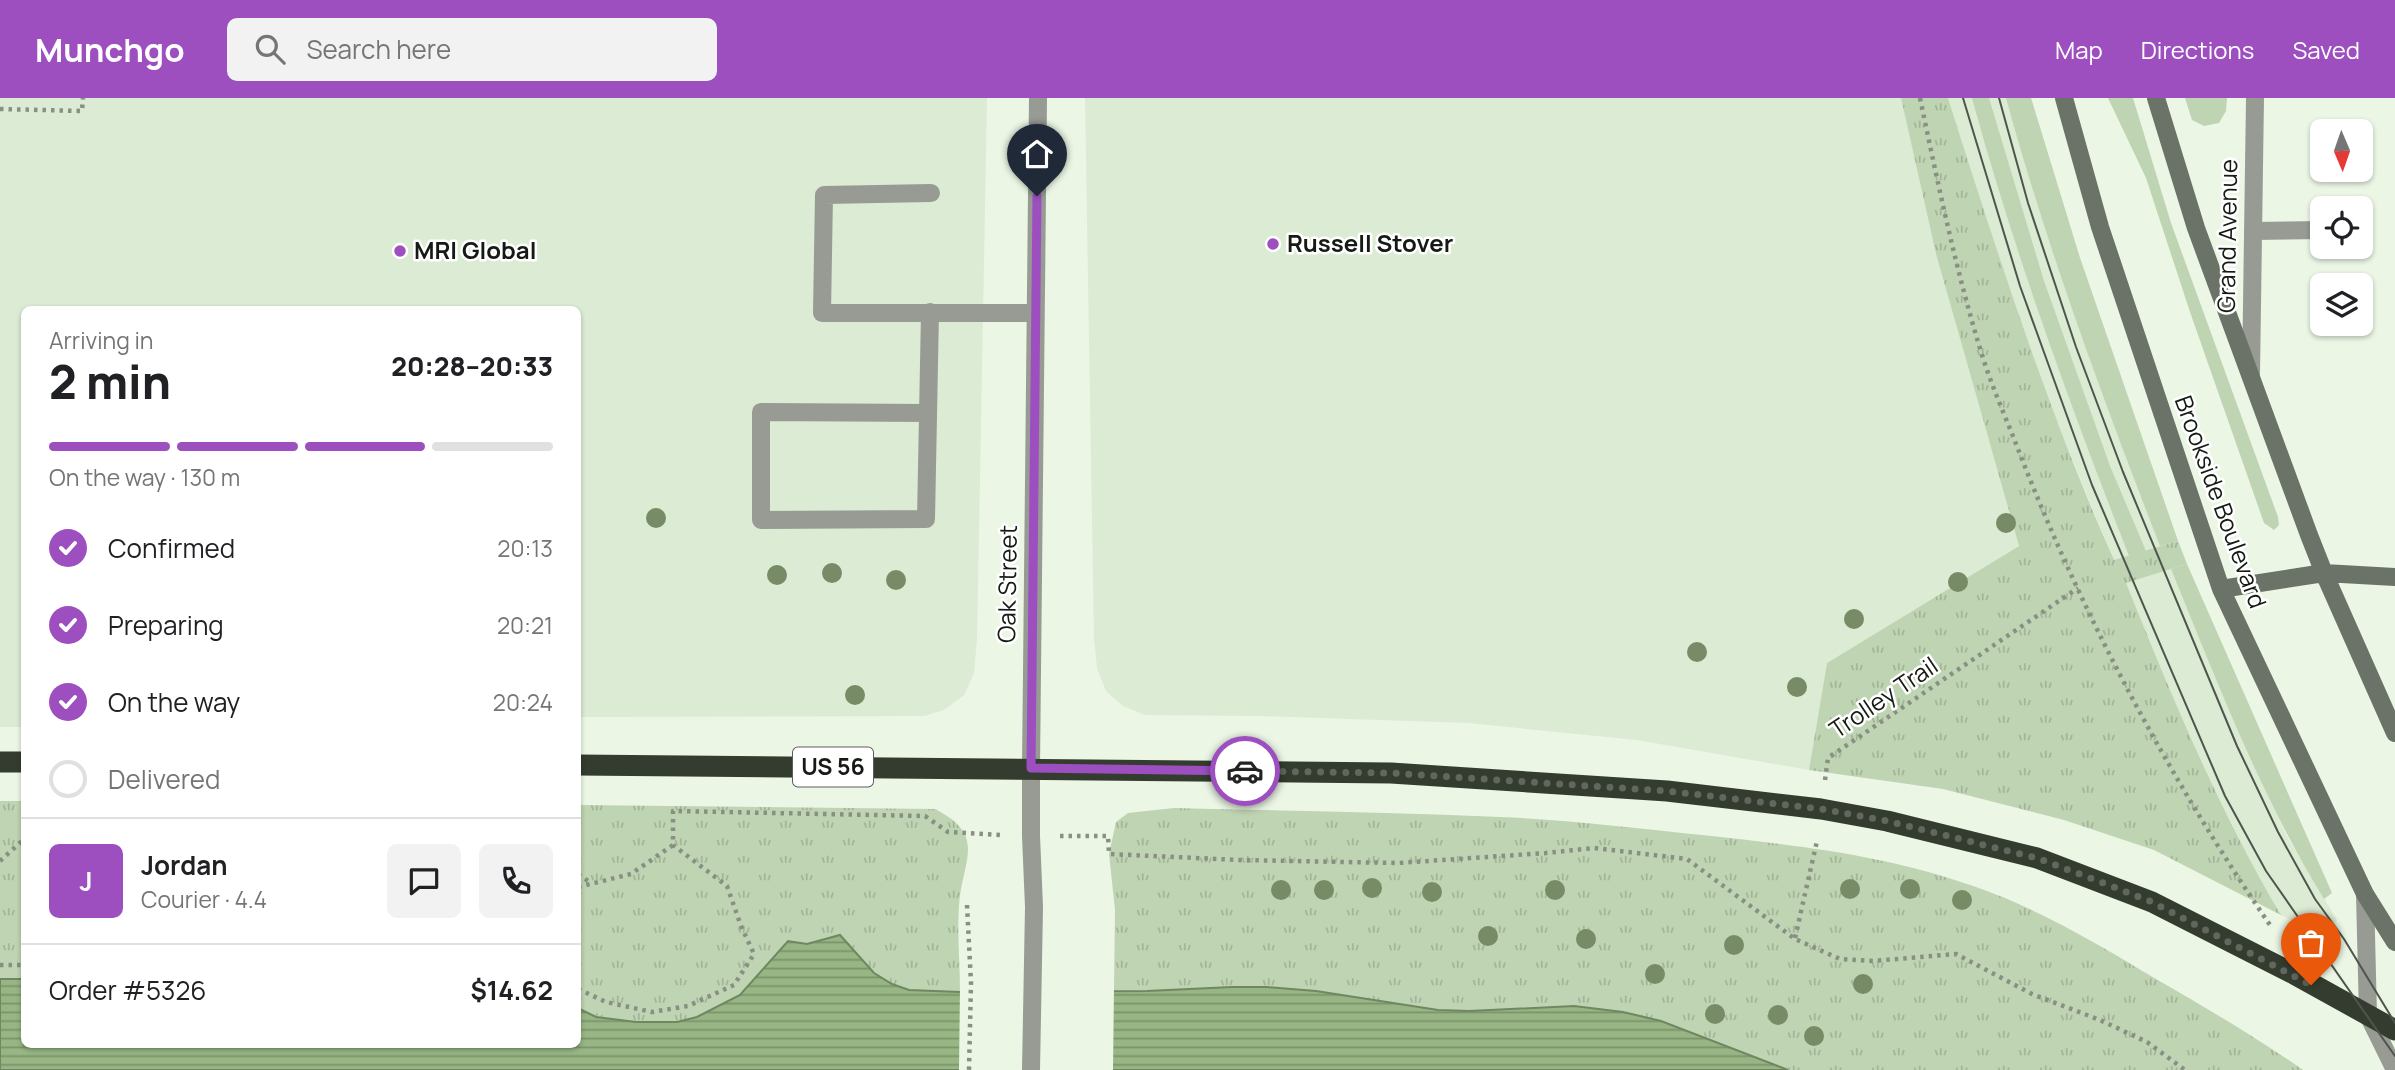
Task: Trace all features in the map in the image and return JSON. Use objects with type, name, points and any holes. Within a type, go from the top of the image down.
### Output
[{"type":"highway","points":[[0,762],[21,762]]},
{"type":"highway","name":"US 56","points":[[581,765],[1391,773],[1667,791],[1821,809],[1887,821],[2037,858],[2152,902],[2294,974],[2395,1030]]},
{"type":"main road","name":"Brookside Boulevard","points":[[2064,98],[2100,226],[2221,589],[2365,894],[2395,942]]},
{"type":"main road","points":[[2156,98],[2196,228],[2323,573],[2395,733]]},
{"type":"main road","points":[[2221,589],[2323,573],[2395,577]]},
{"type":"street","name":"Oak Street","points":[[1031,1070],[1034,907],[1031,768],[1038,98]]},
{"type":"street","name":"Grand Avenue","points":[[2251,374],[2255,98]]},
{"type":"street","points":[[931,193],[824,195],[822,313],[1035,313]]},
{"type":"street","points":[[2253,231],[2310,230]]},
{"type":"street","points":[[928,413],[761,412],[761,520],[926,519],[930,312]]},
{"type":"street","points":[[2365,894],[2368,1015],[2395,1070]]},
{"type":"path","points":[[0,109],[82,111],[83,98]]},
{"type":"path","points":[[1920,98],[1951,241],[1983,357],[2055,543],[2137,705],[2194,809],[2272,928]]},
{"type":"path","name":"Trolley Trail","points":[[1795,939],[1815,852],[1828,758],[2078,588]]},
{"type":"path","points":[[673,845],[673,811],[925,816],[948,832],[1108,836],[1109,854],[1398,863],[1594,848],[1687,859],[1795,939],[1840,958],[1873,961],[1956,954],[2032,994],[2100,1020],[2147,1042],[2185,1070]]},
{"type":"path","points":[[0,862],[21,842]]},
{"type":"path","points":[[581,990],[606,1002],[652,1012],[688,1006],[734,985],[754,954],[727,886],[673,845]]},
{"type":"path","points":[[581,886],[631,874],[673,845]]},
{"type":"path","points":[[581,876],[592,883]]},
{"type":"path","points":[[968,905],[971,984],[969,1070]]},
{"type":"path","points":[[0,965],[21,965]]},
{"type":"shaded area","points":[[0,98],[987,98],[977,638],[974,673],[964,695],[944,710],[924,716],[581,717],[581,306],[21,306],[21,727],[0,727]]},
{"type":"shaded area","points":[[1085,98],[1901,98],[1936,254],[2019,546],[1827,663],[1809,770],[1637,740],[1468,723],[1145,715],[1123,706],[1106,691],[1097,668],[1094,639]]},
{"type":"shaded area","points":[[1948,98],[2031,98],[2080,258],[2178,541],[2114,561],[2044,390]]},
{"type":"shaded area","points":[[2171,569],[2267,794],[2288,838],[2337,920],[2330,930],[2314,931],[2281,915],[2236,838],[2181,718],[2125,583]]},
{"type":"shaded area","points":[[840,935],[874,973],[909,990],[1147,991],[1267,987],[1316,991],[1438,1010],[1574,1006],[1623,1012],[1661,1021],[1788,1070],[0,1070],[0,979],[21,979],[21,1048],[581,1048],[581,1010],[596,1017],[636,1022],[677,1022],[697,1017],[740,995],[788,941],[807,944]]},
{"type":"green space","points":[[1901,98],[1948,98],[2045,389],[2114,560],[2178,541],[2187,564],[2126,583],[2216,793],[2281,915],[2154,850],[2064,820],[1943,789],[1809,770],[1827,663],[2019,546],[1936,254]]},
{"type":"green space","points":[[1972,98],[1989,98],[2044,281],[2110,466],[2146,551],[2129,556],[2107,499],[2025,272]]},
{"type":"green space","points":[[2006,98],[2031,98],[2080,258],[2178,541],[2160,546],[2077,324]]},
{"type":"green space","points":[[2108,98],[2133,98],[2171,223],[2278,517],[2279,525],[2274,530],[2264,523],[2146,178]]},
{"type":"green space","points":[[2185,98],[2227,98],[2226,111],[2219,123],[2204,126],[2192,120]]},
{"type":"green space","points":[[2187,564],[2332,893],[2324,899],[2260,778],[2205,653],[2171,569]]},
{"type":"green space","points":[[0,801],[21,801],[21,979],[0,979]]},
{"type":"green space","points":[[581,805],[935,809],[962,829],[967,839],[967,862],[958,916],[960,992],[909,990],[888,983],[870,969],[839,935],[807,944],[788,941],[740,995],[697,1017],[677,1022],[636,1022],[596,1017],[581,1010]]},
{"type":"green space","points":[[1174,808],[1551,820],[1772,843],[1875,859],[1976,887],[2069,928],[2231,1023],[2303,1070],[1113,1070],[1115,910],[1109,854],[1116,822],[1128,813]]},
{"type":"pier","points":[[960,988],[1114,988],[1113,1070],[959,1070]]},
{"type":"tram line","points":[[1963,98],[2020,286],[2092,485],[2225,796],[2266,871],[2395,1056]]},
{"type":"tram line","points":[[1999,98],[2028,203],[2076,347],[2123,472],[2237,746],[2278,832],[2315,899],[2344,939],[2395,1023]]},
{"type":"way so far","points":[[1245,771],[1391,773],[1667,791],[1821,809],[1887,821],[2037,858],[2106,884],[2152,902],[2311,985]]},
{"type":"place","name":"Russell Stover","points":[[1273,244]]},
{"type":"place","name":"MRI Global","points":[[400,251]]},
{"type":"route","points":[[1037,196],[1031,768],[1245,771]]}]
